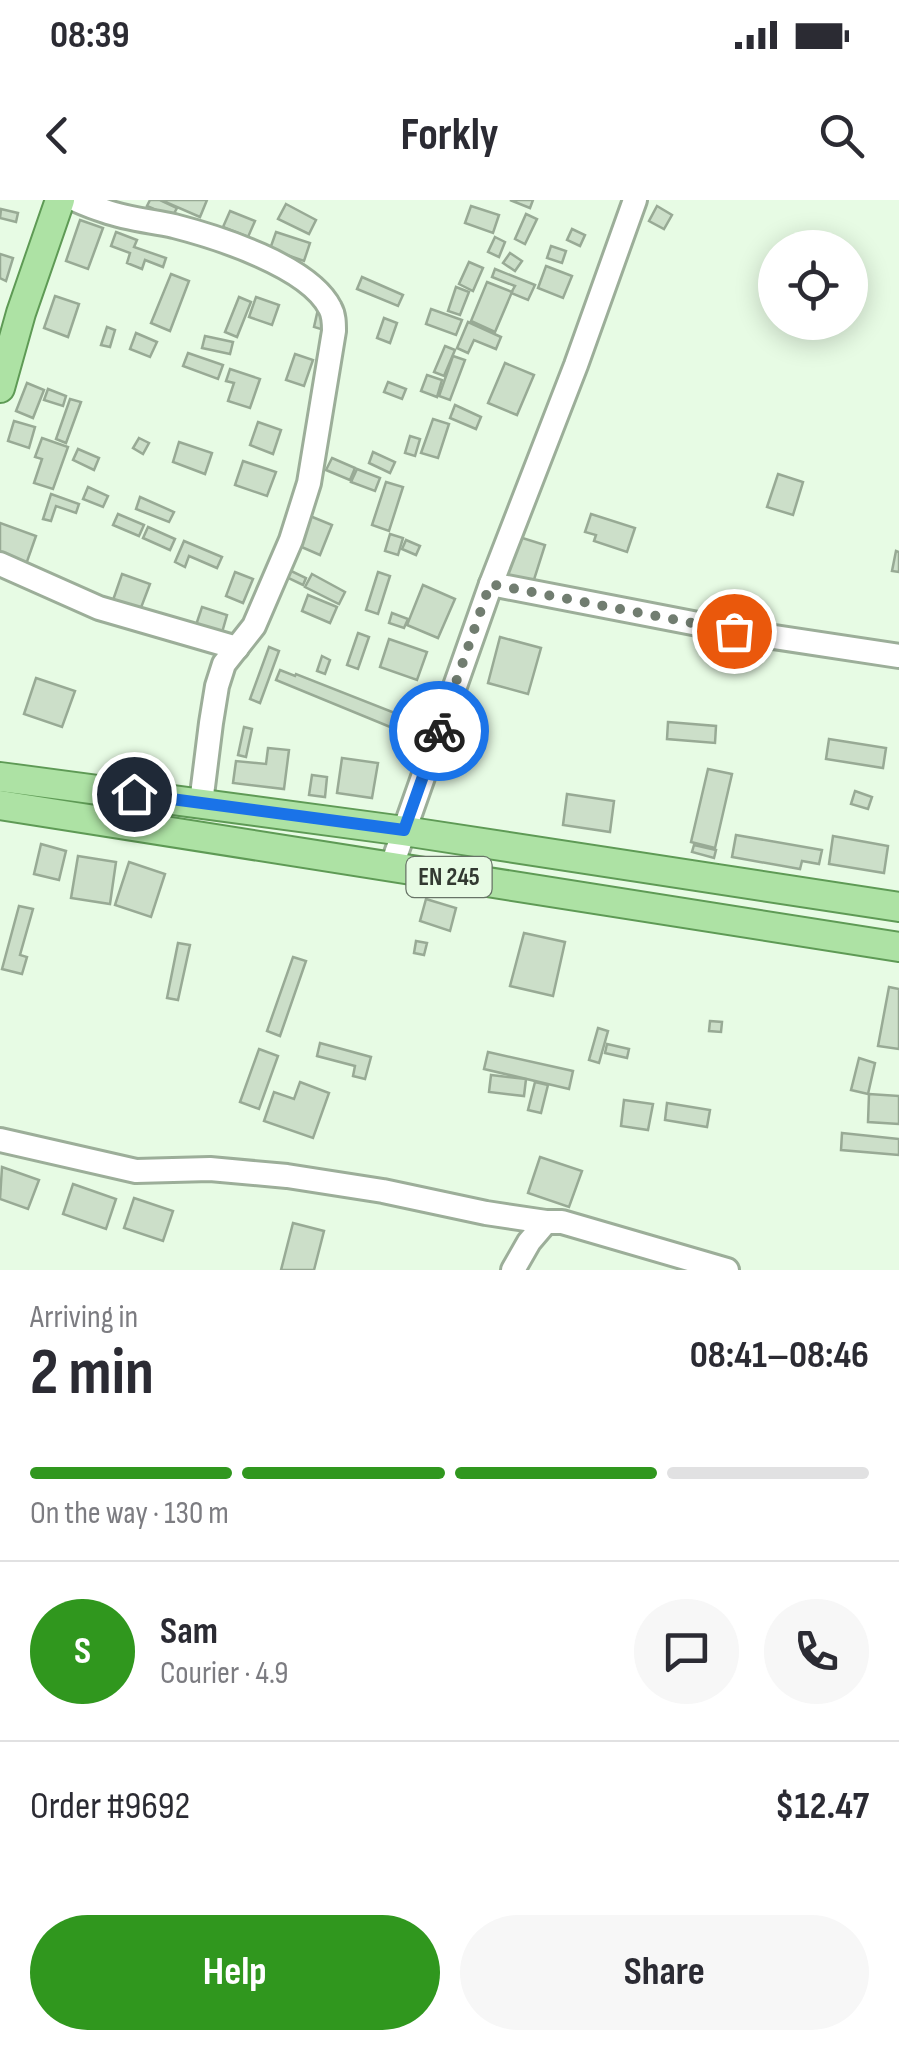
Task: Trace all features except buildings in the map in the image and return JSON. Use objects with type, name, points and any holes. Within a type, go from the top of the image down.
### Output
[{"type":"main road","points":[[0,388],[60,200]]},
{"type":"main road","name":"EN 245","points":[[0,776],[404,830],[899,907]]},
{"type":"main road","name":"EN 245","points":[[0,804],[899,947]]},
{"type":"street","points":[[76,200],[108,212],[204,234],[282,266],[330,306],[334,318],[309,483],[291,540],[254,626],[224,664],[201,803]]},
{"type":"street","points":[[391,868],[490,584],[576,365],[635,200]]},
{"type":"street","points":[[0,564],[99,608],[237,648]]},
{"type":"street","points":[[490,584],[734,631],[899,656]]},
{"type":"street","points":[[0,1140],[136,1170],[210,1169],[383,1190],[486,1213],[562,1222],[728,1270]]},
{"type":"street","points":[[513,1270],[546,1222]]},
{"type":"way so far","points":[[439,731],[490,584],[734,631]]},
{"type":"route","points":[[134,794],[404,830],[439,731]]}]
